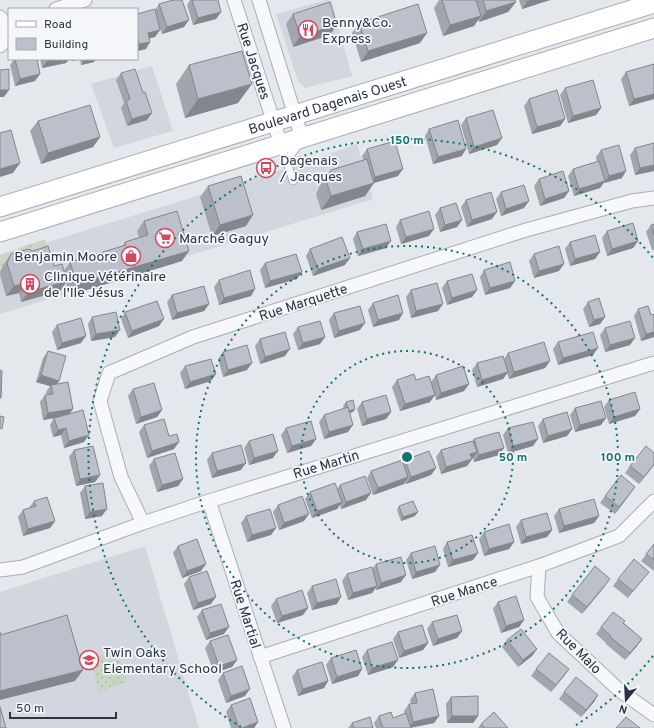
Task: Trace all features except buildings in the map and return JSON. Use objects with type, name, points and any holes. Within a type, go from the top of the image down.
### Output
[{"type":"main road","name":"Boulevard Dagenais Ouest","points":[[0,207],[654,3]]},
{"type":"main road","name":"Boulevard Dagenais Ouest","points":[[0,232],[283,153],[302,138],[654,28]]},
{"type":"street","points":[[59,8],[85,0]]},
{"type":"street","name":"Rue Jacques","points":[[234,0],[283,153]]},
{"type":"street","name":"Rue Jacques","points":[[259,0],[302,138]]},
{"type":"street","points":[[0,46],[6,38],[7,31],[5,22]]},
{"type":"street","name":"Rue Marquette","points":[[143,523],[121,477],[100,401],[109,373],[193,337],[269,312],[526,230],[632,201],[654,198]]},
{"type":"street","name":"Rue Martin","points":[[0,570],[23,567],[209,500],[654,363]]},
{"type":"street","name":"Rue Martial","points":[[209,500],[284,728]]},
{"type":"street","name":"Rue Mance","points":[[260,657],[539,566],[618,536],[654,501]]},
{"type":"street","name":"Rue Malo","points":[[539,566],[537,597],[558,633],[619,690],[654,715]]},
{"type":"lane","points":[[283,153],[293,182]]},
{"type":"shaded area","points":[[326,0],[331,0],[352,76],[305,88],[298,81],[276,14]]},
{"type":"shaded area","points":[[152,66],[173,131],[114,148],[91,84]]},
{"type":"shaded area","points":[[357,144],[373,199],[0,314],[0,256],[281,170]]},
{"type":"shaded area","name":"Twin Oaks Elementary School","points":[[145,546],[199,728],[0,728],[0,592]]},
{"type":"green space","points":[[45,239],[54,274],[4,264],[0,272],[0,255]]},
{"type":"green space","points":[[117,651],[127,682],[99,692],[89,659]]},
{"type":"place","name":"Benny&Co. Express","points":[[308,30]]},
{"type":"place","name":"Dagenais / Jacques","points":[[266,168]]},
{"type":"place","name":"Marché Gaguy","points":[[165,238]]},
{"type":"place","name":"Benjamin Moore","points":[[131,256]]},
{"type":"place","name":"Clinique Vétérinaire de I'Ile Jésus","points":[[30,284]]},
{"type":"place","name":"Twin Oaks Elementary School","points":[[89,660]]}]
